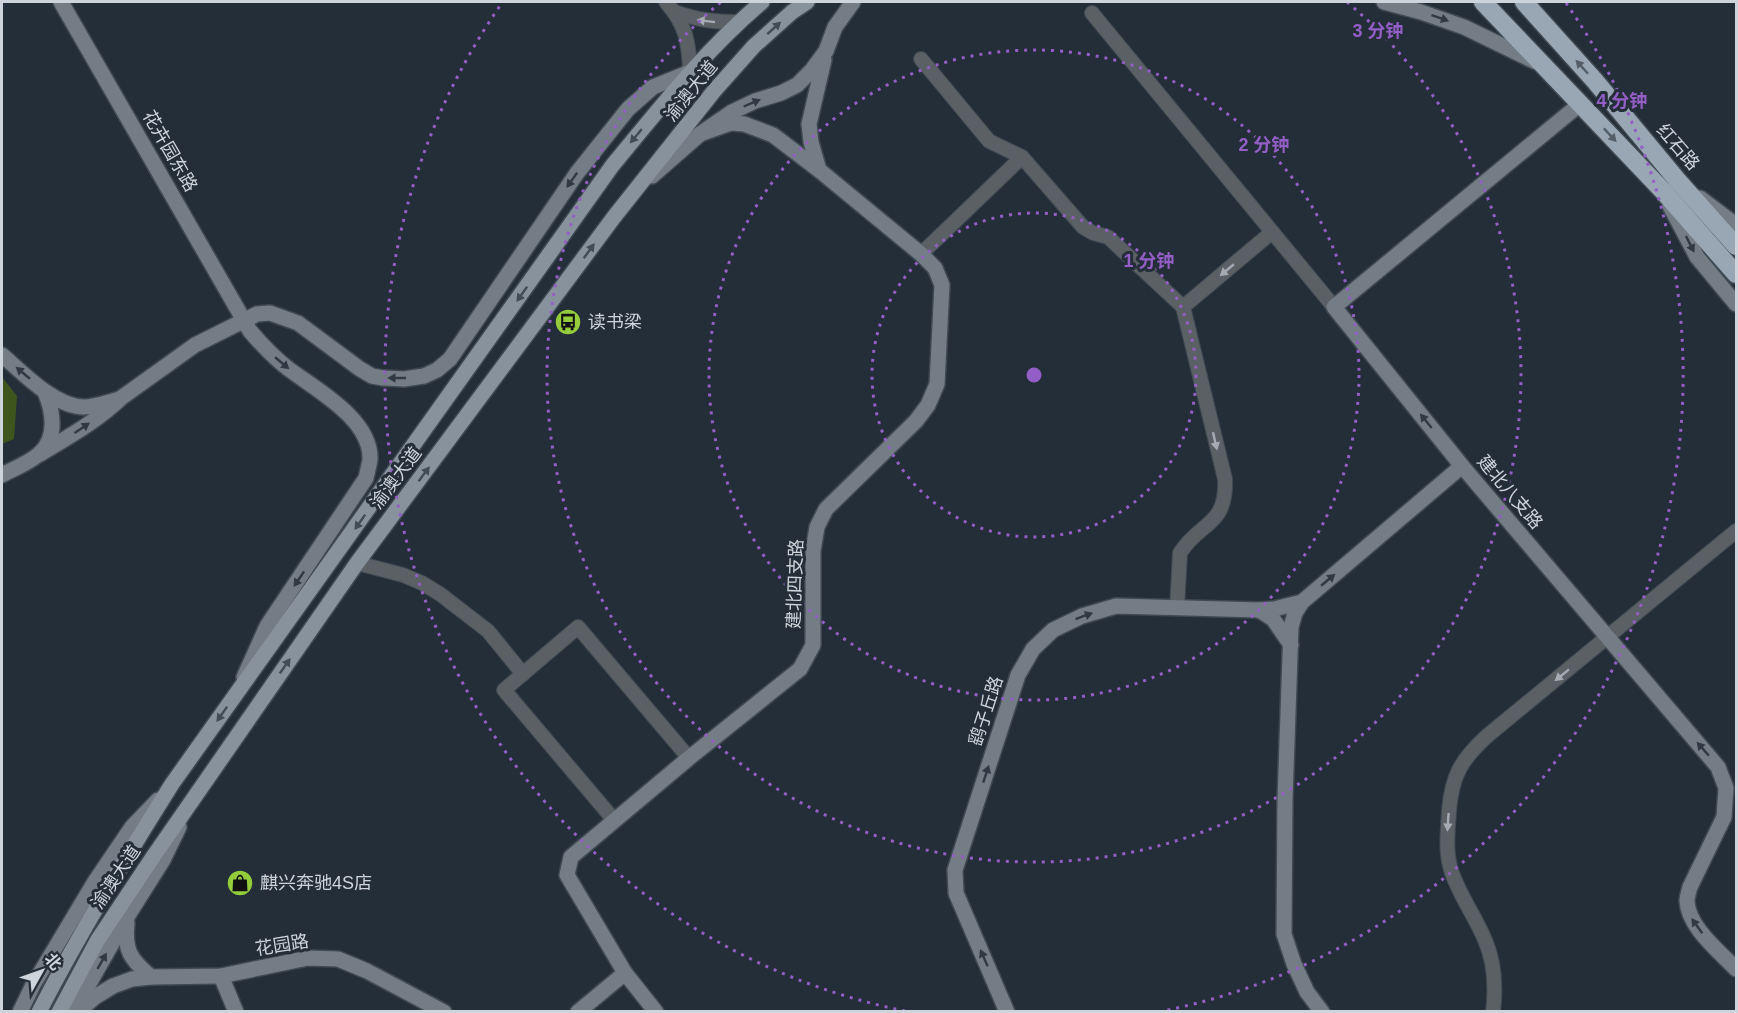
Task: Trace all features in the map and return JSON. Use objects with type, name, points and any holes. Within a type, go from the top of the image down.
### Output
[{"type":"highway","points":[[1483,2],[1664,192],[1737,274]]},
{"type":"highway","name":"红石路","points":[[1524,2],[1684,186],[1734,237]]},
{"type":"main road","name":"渝澳大道","points":[[39,1011],[112,882],[172,784],[612,166],[690,72],[738,22],[762,2]]},
{"type":"main road","name":"渝澳大道","points":[[65,1009],[97,941],[357,563],[607,226],[714,92],[754,46],[792,12],[807,2]]},
{"type":"street","name":"花卉园东路","points":[[62,2],[250,331],[288,369],[319,389],[342,408],[358,426],[366,440],[370,458],[366,478],[267,626],[236,694]]},
{"type":"street","points":[[819,170],[808,124],[826,51],[836,27],[853,2]]},
{"type":"street","points":[[1384,2],[1464,27],[1545,67]]},
{"type":"street","points":[[1535,2],[1559,40]]},
{"type":"street","points":[[671,7],[694,19],[710,22],[738,22]]},
{"type":"street","points":[[2,475],[101,415],[195,345],[257,314],[270,313],[298,323],[372,376],[404,379],[424,376],[437,370],[450,359],[577,173],[628,109],[653,87],[690,72],[687,38],[671,7]]},
{"type":"street","points":[[1092,13],[1334,307],[1580,104]]},
{"type":"street","points":[[638,187],[700,134],[732,112],[796,85],[812,70],[826,51]]},
{"type":"street","points":[[921,59],[989,141],[1022,158],[1083,227],[1093,233],[1108,237],[1183,307],[1224,479],[1225,494],[1217,516],[1180,553],[1177,608]]},
{"type":"street","name":"建北四支路","points":[[656,1011],[626,973],[567,875],[571,857],[800,669],[813,645],[813,551],[817,527],[826,509],[916,421],[928,405],[937,384],[942,285],[934,268],[921,254],[773,135],[744,124],[731,123],[700,134]]},
{"type":"street","points":[[921,254],[1022,158]]},
{"type":"street","points":[[1664,192],[1697,257],[1737,304]]},
{"type":"street","points":[[1183,307],[1272,232]]},
{"type":"street","name":"建北八支路","points":[[1334,307],[1462,466],[1718,767],[1726,788],[1724,817],[1690,887],[1687,900],[1689,914],[1695,926],[1737,969]]},
{"type":"street","points":[[2,355],[45,392],[75,406],[85,407],[121,398]]},
{"type":"street","points":[[40,454],[51,435],[53,416],[45,392]]},
{"type":"street","points":[[1322,1011],[1307,992],[1284,934],[1285,799],[1291,627],[1295,613],[1302,603],[1462,466]]},
{"type":"street","points":[[1493,1011],[1496,987],[1492,962],[1486,941],[1455,879],[1447,848],[1450,790],[1458,771],[1469,752],[1737,531]]},
{"type":"street","points":[[357,563],[403,575],[440,594],[488,631],[523,674]]},
{"type":"street","name":"鹞子丘路","points":[[1007,1011],[956,893],[955,870],[1018,675],[1033,650],[1053,630],[1082,616],[1116,606],[1259,610],[1302,603]]},
{"type":"street","points":[[1259,610],[1273,619],[1291,645]]},
{"type":"street","points":[[614,820],[504,690],[578,627],[689,758]]},
{"type":"street","points":[[20,1011],[94,883],[132,827],[172,784]]},
{"type":"street","points":[[65,1009],[163,860],[192,801]]},
{"type":"street","points":[[127,917],[125,941],[129,952],[151,977]]},
{"type":"street","name":"花园路","points":[[78,1011],[113,986],[132,979],[221,976],[308,958],[338,959],[367,971],[444,1011]]},
{"type":"street","points":[[578,1011],[626,973]]},
{"type":"street","points":[[221,976],[236,1011]]},
{"type":"green space","points":[[2,377],[17,396],[14,439],[2,444]]},
{"type":"place","name":"读书梁","points":[[568,322]]},
{"type":"place","name":"麒兴奔驰4S店","points":[[240,883]]}]
